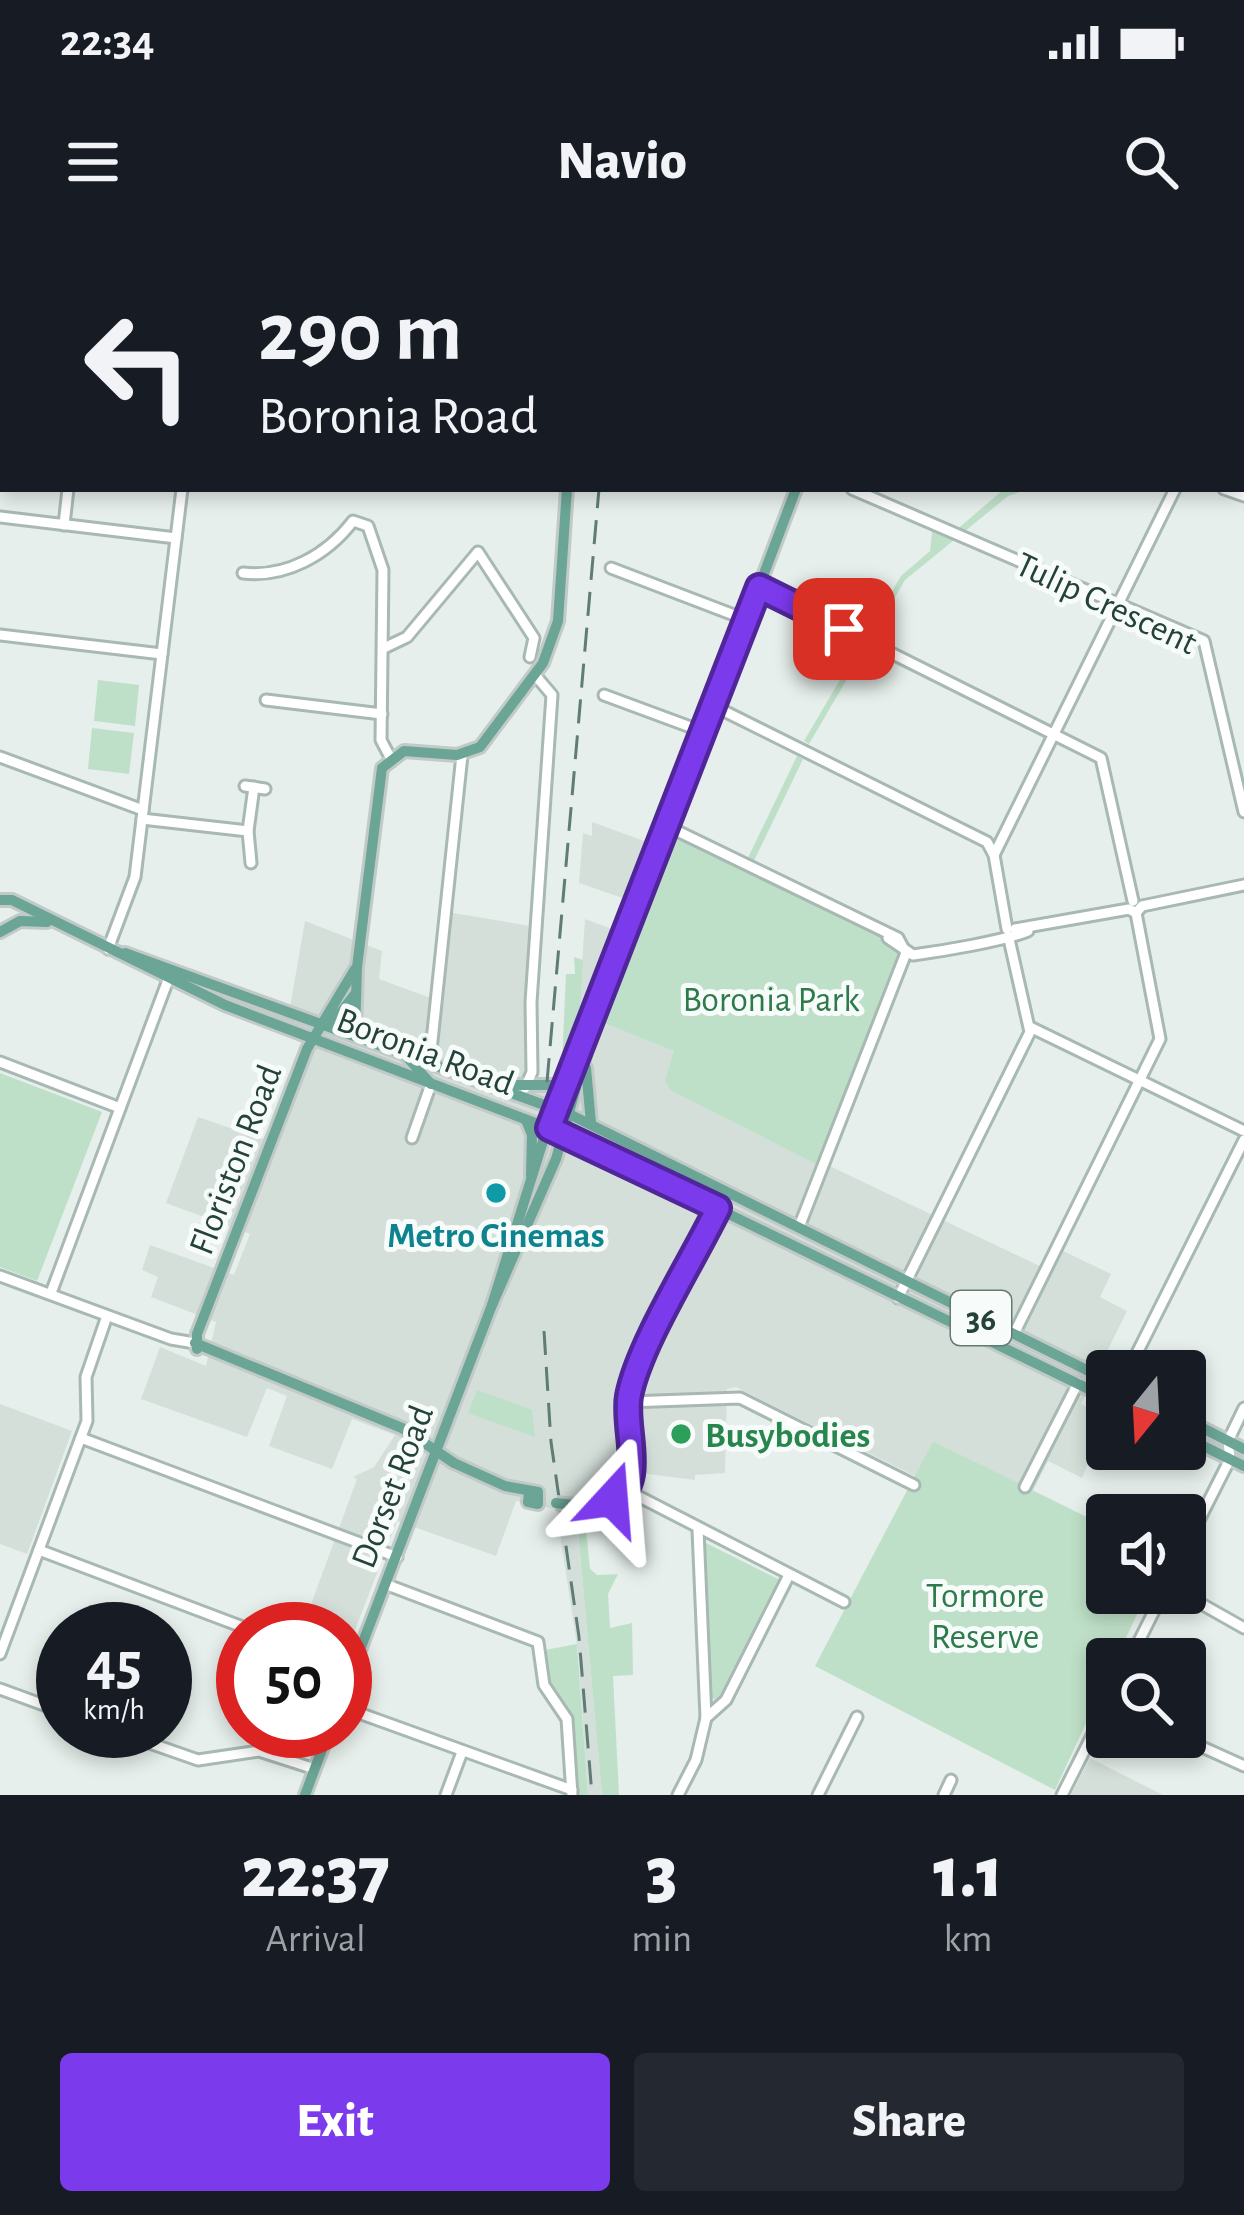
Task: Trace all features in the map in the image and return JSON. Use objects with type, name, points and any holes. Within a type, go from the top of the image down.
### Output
[{"type":"main road","points":[[355,1033],[357,967],[379,778],[390,758],[413,750],[462,755],[484,744],[537,672],[557,629],[568,492]]},
{"type":"main road","name":"Dorset Road","points":[[491,1305],[562,1084],[590,1029],[794,492]]},
{"type":"main road","name":"36","points":[[0,900],[15,903],[6,925]]},
{"type":"main road","name":"Boronia Road","points":[[15,903],[169,980],[564,1134],[1086,1387]]},
{"type":"main road","name":"Boronia Road","points":[[6,925],[56,924]]},
{"type":"main road","name":"Boronia Road","points":[[109,949],[554,1107],[1086,1370]]},
{"type":"main road","points":[[326,1023],[357,967]]},
{"type":"main road","points":[[326,1023],[356,990]]},
{"type":"main road","name":"Floriston Road","points":[[198,1346],[313,1039],[326,1023]]},
{"type":"main road","name":"Dorset Road","points":[[372,1614],[491,1305],[556,1159],[590,1029]]},
{"type":"main road","points":[[365,1058],[371,1039]]},
{"type":"main road","points":[[394,1047],[431,1084],[440,1076],[464,1073]]},
{"type":"main road","name":"Dorset Road","points":[[587,1048],[586,1113],[591,1123]]},
{"type":"main road","name":"Boronia Road","points":[[482,1079],[525,1088],[562,1084]]},
{"type":"main road","points":[[526,1120],[532,1135],[530,1190]]},
{"type":"main road","points":[[556,1159],[579,1150],[618,1159]]},
{"type":"main road","points":[[198,1346],[403,1428],[437,1451],[534,1498],[575,1505],[628,1491],[628,1402],[637,1370],[727,1191]]},
{"type":"main road","points":[[1206,1430],[1244,1449]]},
{"type":"main road","points":[[1206,1447],[1244,1466]]},
{"type":"main road","points":[[305,1795],[319,1758]]},
{"type":"street","points":[[64,525],[68,492]]},
{"type":"street","points":[[109,949],[135,877],[182,492]]},
{"type":"street","name":"Tulip Crescent","points":[[859,492],[1208,645],[1244,812]]},
{"type":"street","points":[[898,1298],[1030,1027],[993,851],[1174,492]]},
{"type":"street","points":[[0,517],[176,538]]},
{"type":"street","points":[[243,573],[278,575],[334,546],[353,521],[362,520],[383,564],[381,740],[390,758]]},
{"type":"street","points":[[384,648],[407,637],[451,591],[478,552],[534,638],[530,657]]},
{"type":"street","points":[[611,568],[747,620]]},
{"type":"street","points":[[759,587],[1104,762],[1161,1035],[1014,1334]]},
{"type":"street","points":[[0,634],[162,654]]},
{"type":"street","points":[[525,1088],[532,1069],[532,988],[552,695],[537,672]]},
{"type":"street","points":[[604,695],[704,732]]},
{"type":"street","points":[[266,700],[382,714]]},
{"type":"street","points":[[714,706],[993,851]]},
{"type":"street","points":[[430,1060],[462,755]]},
{"type":"street","points":[[0,757],[143,814],[248,831]]},
{"type":"street","points":[[251,863],[248,831],[255,787]]},
{"type":"street","points":[[669,826],[884,934],[904,950],[933,950],[1244,885]]},
{"type":"street","points":[[799,1227],[904,950]]},
{"type":"street","points":[[51,1293],[169,980]]},
{"type":"street","points":[[1030,1027],[1244,1130]]},
{"type":"street","points":[[0,1063],[120,1108]]},
{"type":"street","points":[[412,1138],[431,1084]]},
{"type":"street","points":[[1139,1350],[1244,1140]]},
{"type":"street","points":[[0,1276],[198,1346]]},
{"type":"street","points":[[0,1654],[5,1625],[81,1438],[89,1412],[87,1369],[107,1316]]},
{"type":"street","points":[[1025,1487],[1078,1383]]},
{"type":"street","points":[[628,1402],[740,1398],[914,1485]]},
{"type":"street","points":[[1206,1506],[1230,1459],[1228,1441],[1244,1408]]},
{"type":"street","points":[[81,1438],[397,1557]]},
{"type":"street","points":[[628,1491],[844,1602]]},
{"type":"street","points":[[678,1795],[695,1760],[706,1718],[698,1530]]},
{"type":"street","points":[[39,1550],[216,1617]]},
{"type":"street","points":[[706,1718],[726,1700],[789,1575]]},
{"type":"street","points":[[372,1718],[572,1792],[567,1719],[544,1685],[539,1644],[385,1584]]},
{"type":"street","points":[[1206,1607],[1244,1628]]},
{"type":"street","points":[[0,1689],[36,1702]]},
{"type":"street","points":[[818,1795],[857,1718]]},
{"type":"street","points":[[1062,1795],[1086,1748]]},
{"type":"street","points":[[1206,1749],[1244,1766]]},
{"type":"street","points":[[191,1758],[259,1751],[315,1769]]},
{"type":"street","points":[[446,1795],[462,1752]]},
{"type":"street","points":[[944,1795],[951,1780]]},
{"type":"shaded area","points":[[592,822],[661,847],[640,904],[579,883],[583,833],[592,836]]},
{"type":"shaded area","points":[[447,912],[536,927],[529,1083],[557,1087],[594,1019],[675,1051],[665,1080],[670,1090],[1046,1269],[1057,1248],[1111,1274],[1100,1297],[1127,1311],[1108,1350],[1086,1350],[1086,1394],[1081,1404],[1086,1407],[1086,1468],[1082,1478],[1048,1461],[1033,1491],[933,1441],[915,1476],[736,1387],[727,1389],[725,1473],[695,1475],[695,1480],[640,1473],[640,1489],[630,1501],[576,1510],[602,1795],[588,1795],[578,1651],[556,1509],[516,1501],[496,1556],[397,1521],[366,1602],[312,1602],[357,1479],[353,1477],[374,1467],[395,1435],[352,1419],[332,1469],[269,1446],[287,1396],[267,1388],[247,1437],[141,1399],[160,1347],[206,1366],[216,1322],[151,1297],[158,1277],[142,1270],[150,1245],[234,1275],[250,1234],[166,1203],[198,1117],[263,1139],[320,1022],[289,1013],[305,921],[382,951],[379,979],[436,1000]]},
{"type":"shaded area","points":[[585,919],[628,935],[596,1015],[579,1009]]},
{"type":"shaded area","points":[[0,1404],[72,1431],[27,1554],[0,1544]]},
{"type":"shaded area","points":[[1090,1758],[1163,1795],[1071,1795]]},
{"type":"green space","points":[[1001,492],[1020,492],[1008,496],[905,580],[809,744],[804,741],[901,576],[930,551],[933,524],[954,532]]},
{"type":"green space","points":[[98,680],[139,685],[135,726],[94,721]]},
{"type":"green space","points":[[92,728],[134,733],[129,774],[88,769]]},
{"type":"green space","name":"Boronia Park","points":[[797,756],[803,759],[751,867],[897,940],[903,952],[822,1167],[670,1090],[665,1080],[674,1051],[594,1019],[569,1066],[562,1063],[566,974],[575,974],[574,957],[583,960],[580,1008],[596,1014],[669,827],[745,864]]},
{"type":"green space","points":[[0,1073],[102,1112],[37,1281],[0,1267]]},
{"type":"green space","points":[[477,1390],[532,1410],[535,1437],[468,1413]]},
{"type":"green space","name":"Tormore Reserve","points":[[933,1441],[1086,1517],[1086,1614],[1137,1614],[1126,1638],[1086,1638],[1086,1723],[1055,1790],[815,1666]]},
{"type":"green space","points":[[603,1507],[585,1519],[590,1569],[597,1575],[618,1574],[608,1594],[610,1628],[632,1623],[633,1675],[613,1676],[619,1795],[602,1795],[576,1509]]},
{"type":"green space","points":[[704,1542],[780,1580],[723,1698],[716,1701],[710,1696]]},
{"type":"green space","points":[[577,1644],[588,1795],[577,1795],[572,1720],[547,1679],[545,1650]]},
{"type":"railway","points":[[547,1082],[599,492]]},
{"type":"railway","points":[[544,1331],[551,1442],[579,1637],[592,1795]]},
{"type":"place","name":"Metro Cinemas","points":[[496,1193]]},
{"type":"place","name":"Busybodies","points":[[681,1434]]},
{"type":"route","points":[[612,1499],[626,1493],[632,1483],[627,1418],[633,1381],[718,1208],[549,1128],[554,1107],[604,996],[759,587],[844,629]]}]
